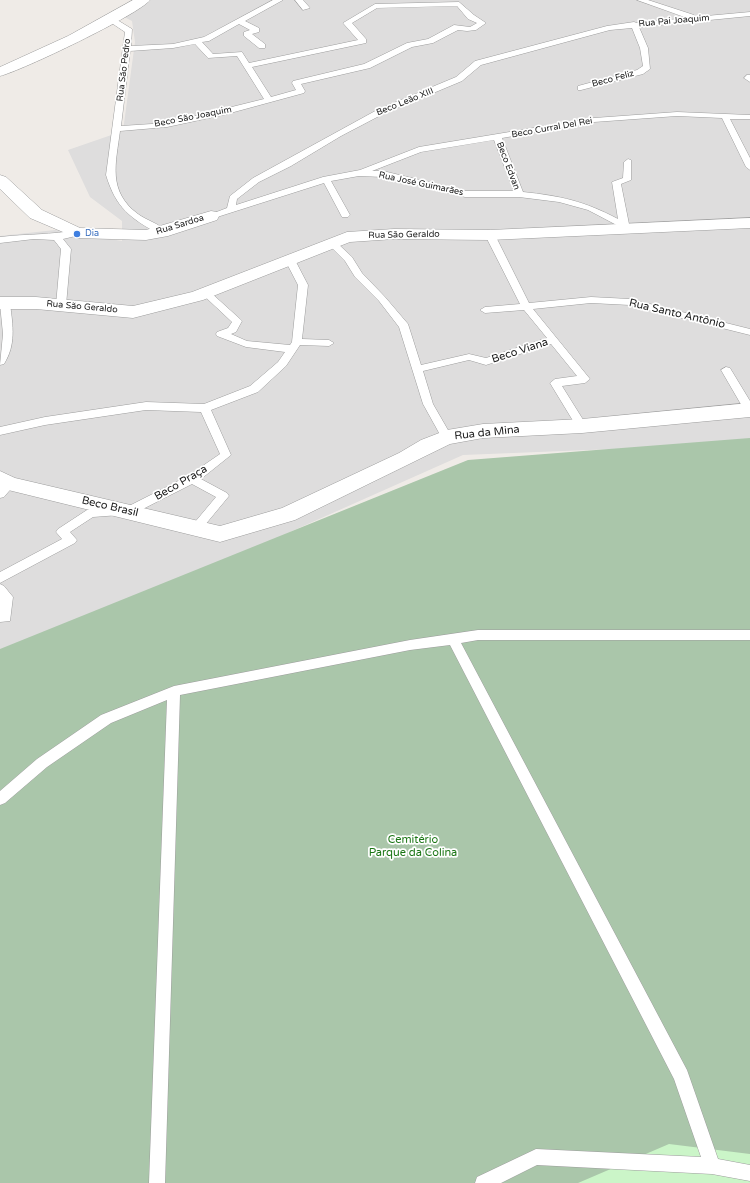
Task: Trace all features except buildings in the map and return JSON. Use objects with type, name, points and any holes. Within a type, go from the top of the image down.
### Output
[{"type":"street","points":[[0,72],[45,54],[111,20],[143,0]]},
{"type":"street","name":"Rua Sardoa","points":[[0,180],[36,214],[77,233],[146,234],[162,232],[211,216]]},
{"type":"street","name":"Rua São Geraldo","points":[[3,304],[36,303],[134,312],[206,293],[347,237],[394,234],[490,235],[627,226],[750,223]]},
{"type":"street","name":"Rua da Mina","points":[[220,534],[288,514],[447,437],[483,431],[582,426],[750,410]]},
{"type":"street","name":"Beco Brasil","points":[[3,486],[129,511],[220,534]]},
{"type":"lane","points":[[126,49],[173,46],[206,39],[279,0]]},
{"type":"lane","points":[[299,0],[306,8]]},
{"type":"lane","points":[[641,0],[696,19]]},
{"type":"lane","points":[[247,66],[363,42],[347,23],[375,6],[432,2]]},
{"type":"lane","name":"Beco São Joaquim","points":[[116,129],[167,125],[301,91],[296,83],[367,66],[410,45],[430,41],[457,27],[467,30],[477,28],[482,23],[471,17],[459,4],[432,2]]},
{"type":"lane","name":"Rua Pai Joaquim","points":[[599,30],[634,24],[750,14]]},
{"type":"lane","name":"Rua São Pedro","points":[[111,20],[129,31],[110,175],[115,194],[131,215],[162,232]]},
{"type":"lane","points":[[238,21],[256,30],[247,34],[262,46]]},
{"type":"lane","name":"Beco Feliz","points":[[581,88],[640,72],[646,67],[644,48],[634,24]]},
{"type":"lane","name":"Beco Leão XIII","points":[[231,209],[233,198],[256,180],[380,112],[443,87],[459,79],[478,63],[599,30]]},
{"type":"lane","points":[[196,40],[211,56],[239,54],[269,100]]},
{"type":"lane","name":"Beco Curral Del Rei","points":[[359,173],[419,150],[594,120],[677,114],[750,117]]},
{"type":"lane","points":[[725,116],[750,167]]},
{"type":"lane","name":"Beco Edvan","points":[[497,137],[519,194]]},
{"type":"lane","points":[[627,226],[616,182],[627,180],[628,162]]},
{"type":"lane","name":"Rua José Guimarães","points":[[211,216],[326,179],[359,173],[383,174],[465,194],[519,194],[560,199],[591,208],[627,226]]},
{"type":"lane","points":[[326,179],[345,215]]},
{"type":"lane","points":[[0,240],[34,236],[56,237],[77,233]]},
{"type":"lane","points":[[490,235],[526,306],[585,379],[555,383],[582,426]]},
{"type":"lane","points":[[56,237],[66,249],[61,305]]},
{"type":"lane","points":[[332,243],[349,259],[358,275],[382,299],[404,326],[428,404],[447,437]]},
{"type":"lane","points":[[0,431],[45,421],[146,406],[205,408],[254,389],[282,364],[295,345],[303,285],[290,260]]},
{"type":"lane","points":[[206,293],[237,321],[232,330],[221,334],[246,344],[295,345],[329,343]]},
{"type":"lane","name":"Rua Santo Antônio","points":[[485,310],[591,300],[630,302],[750,332]]},
{"type":"lane","points":[[0,362],[5,355],[8,334],[3,304]]},
{"type":"lane","name":"Beco Viana","points":[[417,369],[469,357],[486,362],[553,340]]},
{"type":"lane","points":[[726,370],[750,410]]},
{"type":"lane","name":"Beco Praça","points":[[0,578],[71,540],[62,532],[91,513],[129,511],[192,479],[226,455],[205,408]]},
{"type":"lane","points":[[192,479],[223,496],[196,528]]},
{"type":"lane","points":[[0,589],[7,597],[6,617],[0,617]]},
{"type":"lane","points":[[0,799],[42,763],[106,719],[174,691],[410,645],[453,640],[478,635],[750,635]]},
{"type":"lane","points":[[453,640],[682,1076],[712,1166]]},
{"type":"lane","points":[[157,1183],[174,691]]},
{"type":"lane","points":[[483,1183],[536,1157],[712,1166],[750,1173]]},
{"type":"shaded area","points":[[143,0],[750,0],[750,439],[714,445],[463,455],[0,661],[0,236],[55,230],[122,241],[122,221],[90,197],[68,150],[123,131],[135,42],[132,21],[120,15]]},
{"type":"green space","name":"Cemitério Parque da Colina","points":[[750,438],[750,1183],[0,1183],[0,649],[468,460]]},
{"type":"green space","points":[[669,1144],[750,1154],[750,1183],[578,1183]]},
{"type":"place","name":"Dia","points":[[77,234]]}]
